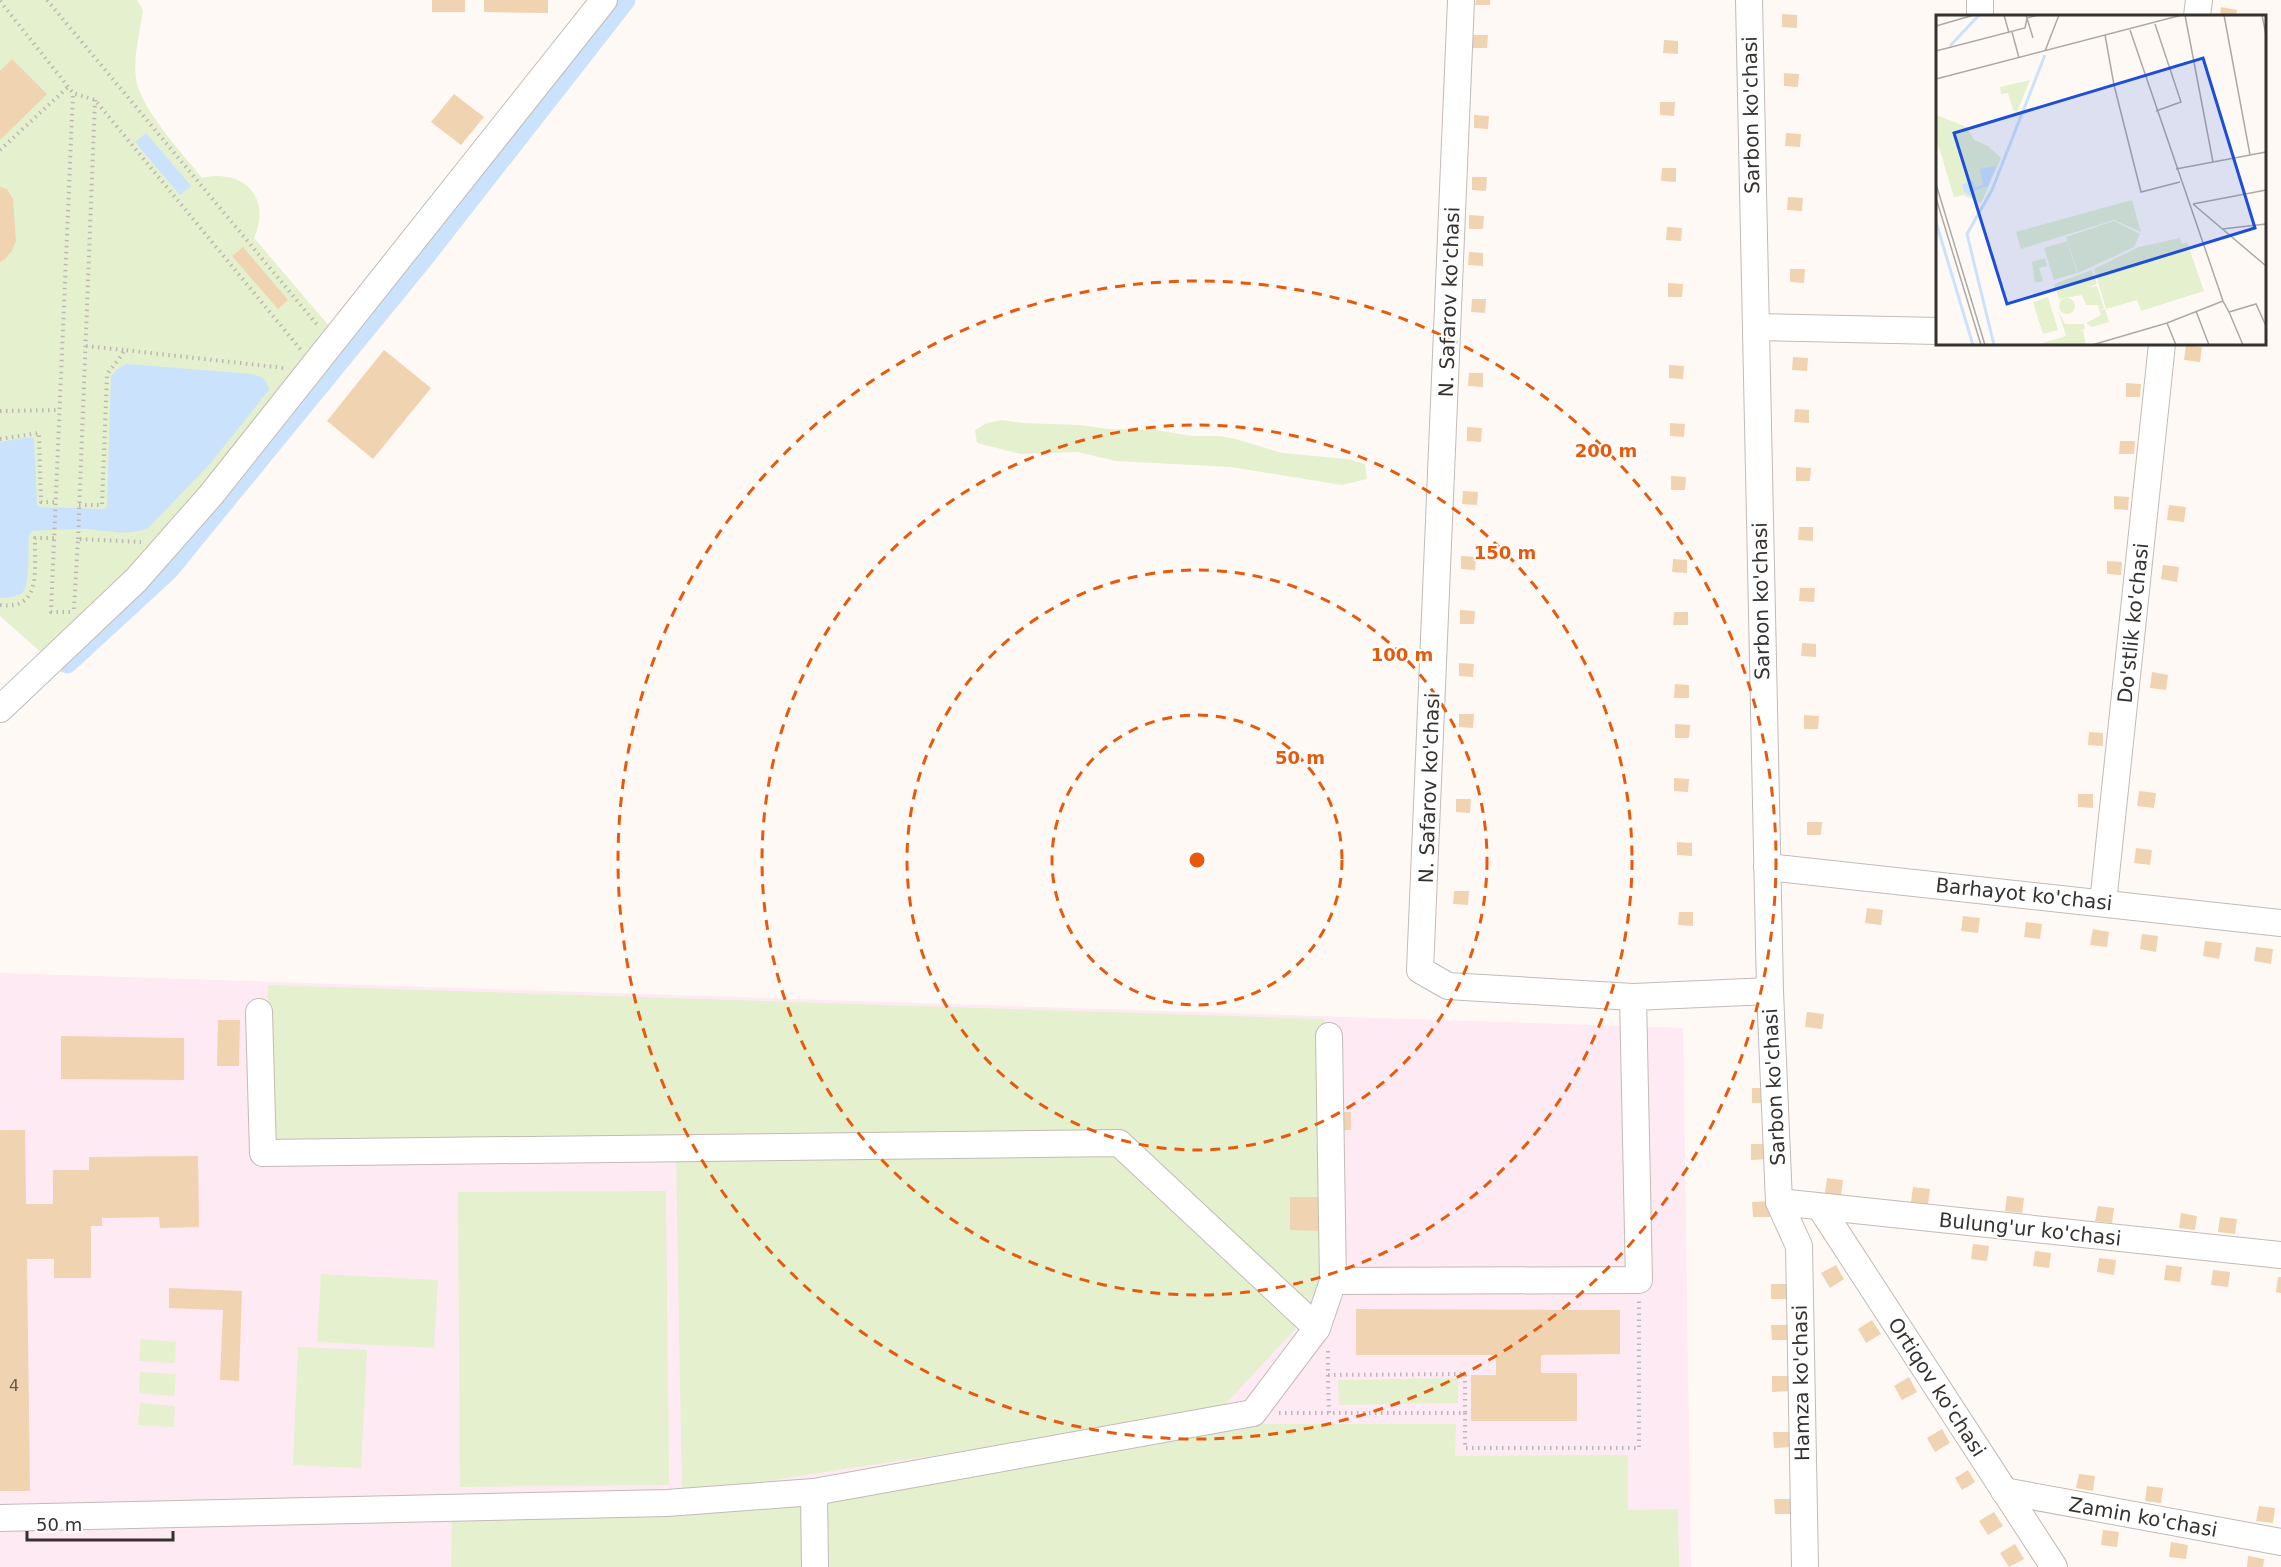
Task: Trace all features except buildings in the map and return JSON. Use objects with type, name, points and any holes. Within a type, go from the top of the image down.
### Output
[{"type":"street","points":[[0,709],[136,580],[211,495],[604,0]]},
{"type":"street","name":"N. Safarov ko'chasi","points":[[1461,0],[1420,970],[1448,986],[1633,997],[1770,991]]},
{"type":"street","name":"Sarbon ko'chasi","points":[[1749,0],[1770,991],[1779,1202]]},
{"type":"street","points":[[2197,15],[2199,0]]},
{"type":"street","points":[[1756,327],[1936,332]]},
{"type":"street","name":"Do'stlik ko'chasi","points":[[2103,903],[2162,345]]},
{"type":"street","name":"Barhayot ko'chasi","points":[[1767,867],[2281,923]]},
{"type":"street","points":[[1334,1281],[1639,1280],[1633,997]]},
{"type":"street","points":[[259,1012],[263,1153],[1119,1143],[1317,1328]]},
{"type":"street","points":[[0,1518],[667,1503],[814,1492],[1253,1413],[1317,1328],[1334,1281],[1329,1036]]},
{"type":"street","name":"Bulung'ur ko'chasi","points":[[1779,1202],[2281,1255]]},
{"type":"street","name":"Hamza ko'chasi","points":[[1779,1202],[1799,1246],[1805,1567]]},
{"type":"street","name":"Ortiqov ko'chasi","points":[[1820,1207],[2054,1567]]},
{"type":"street","name":"Zamin ko'chasi","points":[[2004,1491],[2281,1542]]},
{"type":"street","points":[[814,1492],[815,1567]]},
{"type":"path","points":[[47,0],[321,329]]},
{"type":"path","points":[[0,1],[73,93],[95,100],[303,352],[309,345]]},
{"type":"path","points":[[0,150],[68,87]]},
{"type":"path","points":[[73,93],[51,612],[74,612],[95,100]]},
{"type":"path","points":[[86,346],[291,369],[283,378]]},
{"type":"path","points":[[79,505],[102,505],[107,375],[111,368],[119,362],[124,350]]},
{"type":"path","points":[[0,411],[59,410]]},
{"type":"path","points":[[0,439],[39,433],[41,502],[56,502]]},
{"type":"path","points":[[0,605],[13,607],[26,601],[33,591],[35,538],[54,538]]},
{"type":"path","points":[[78,539],[144,542]]},
{"type":"path","points":[[1328,1375],[1465,1374],[1465,1448],[1639,1448],[1639,1280]]},
{"type":"path","points":[[1317,1328],[1327,1332],[1329,1413]]},
{"type":"path","points":[[1253,1413],[1465,1413]]},
{"type":"shaded area","points":[[0,973],[1683,1028],[1691,1567],[0,1567]]},
{"type":"green space","points":[[0,0],[137,0],[143,10],[135,70],[139,91],[145,103],[163,130],[202,178],[217,176],[230,178],[242,182],[250,189],[257,199],[259,210],[259,224],[254,238],[330,327],[188,514],[44,655],[0,616]]},
{"type":"green space","points":[[1002,420],[1108,429],[1156,430],[1192,436],[1219,436],[1282,453],[1348,459],[1365,464],[1367,479],[1342,485],[1231,467],[1116,461],[1078,452],[1021,454],[977,443],[975,430],[987,423]]},
{"type":"green space","points":[[268,985],[1324,1019],[1323,1293],[1315,1307],[1307,1308],[1124,1136],[266,1143]]},
{"type":"green space","points":[[1117,1149],[1301,1323],[1218,1412],[682,1494],[676,1155]]},
{"type":"green space","points":[[666,1191],[669,1485],[460,1487],[458,1192]]},
{"type":"green space","points":[[321,1274],[438,1280],[434,1348],[317,1342]]},
{"type":"green space","points":[[141,1339],[176,1342],[175,1363],[139,1361]]},
{"type":"green space","points":[[298,1347],[367,1350],[361,1468],[293,1465]]},
{"type":"green space","points":[[140,1372],[176,1374],[174,1396],[139,1393]]},
{"type":"green space","points":[[1458,1378],[1458,1403],[1339,1405],[1338,1380]]},
{"type":"green space","points":[[140,1403],[175,1406],[174,1427],[138,1425]]},
{"type":"green space","points":[[1260,1424],[1456,1424],[1455,1456],[1628,1455],[1628,1510],[1678,1509],[1679,1567],[824,1567],[824,1499]]},
{"type":"green space","points":[[804,1496],[807,1567],[451,1567],[452,1515]]},
{"type":"water","points":[[146,133],[191,186],[180,195],[135,142]]},
{"type":"water","points":[[127,364],[252,374],[264,379],[269,390],[209,465],[148,528],[124,533],[83,529],[32,531],[29,535],[28,574],[25,588],[18,595],[0,598],[0,442],[30,437],[34,439],[37,505],[104,509],[107,506],[111,376]]},
{"type":"waterway","points":[[67,663],[168,570],[424,257],[625,0]]}]
